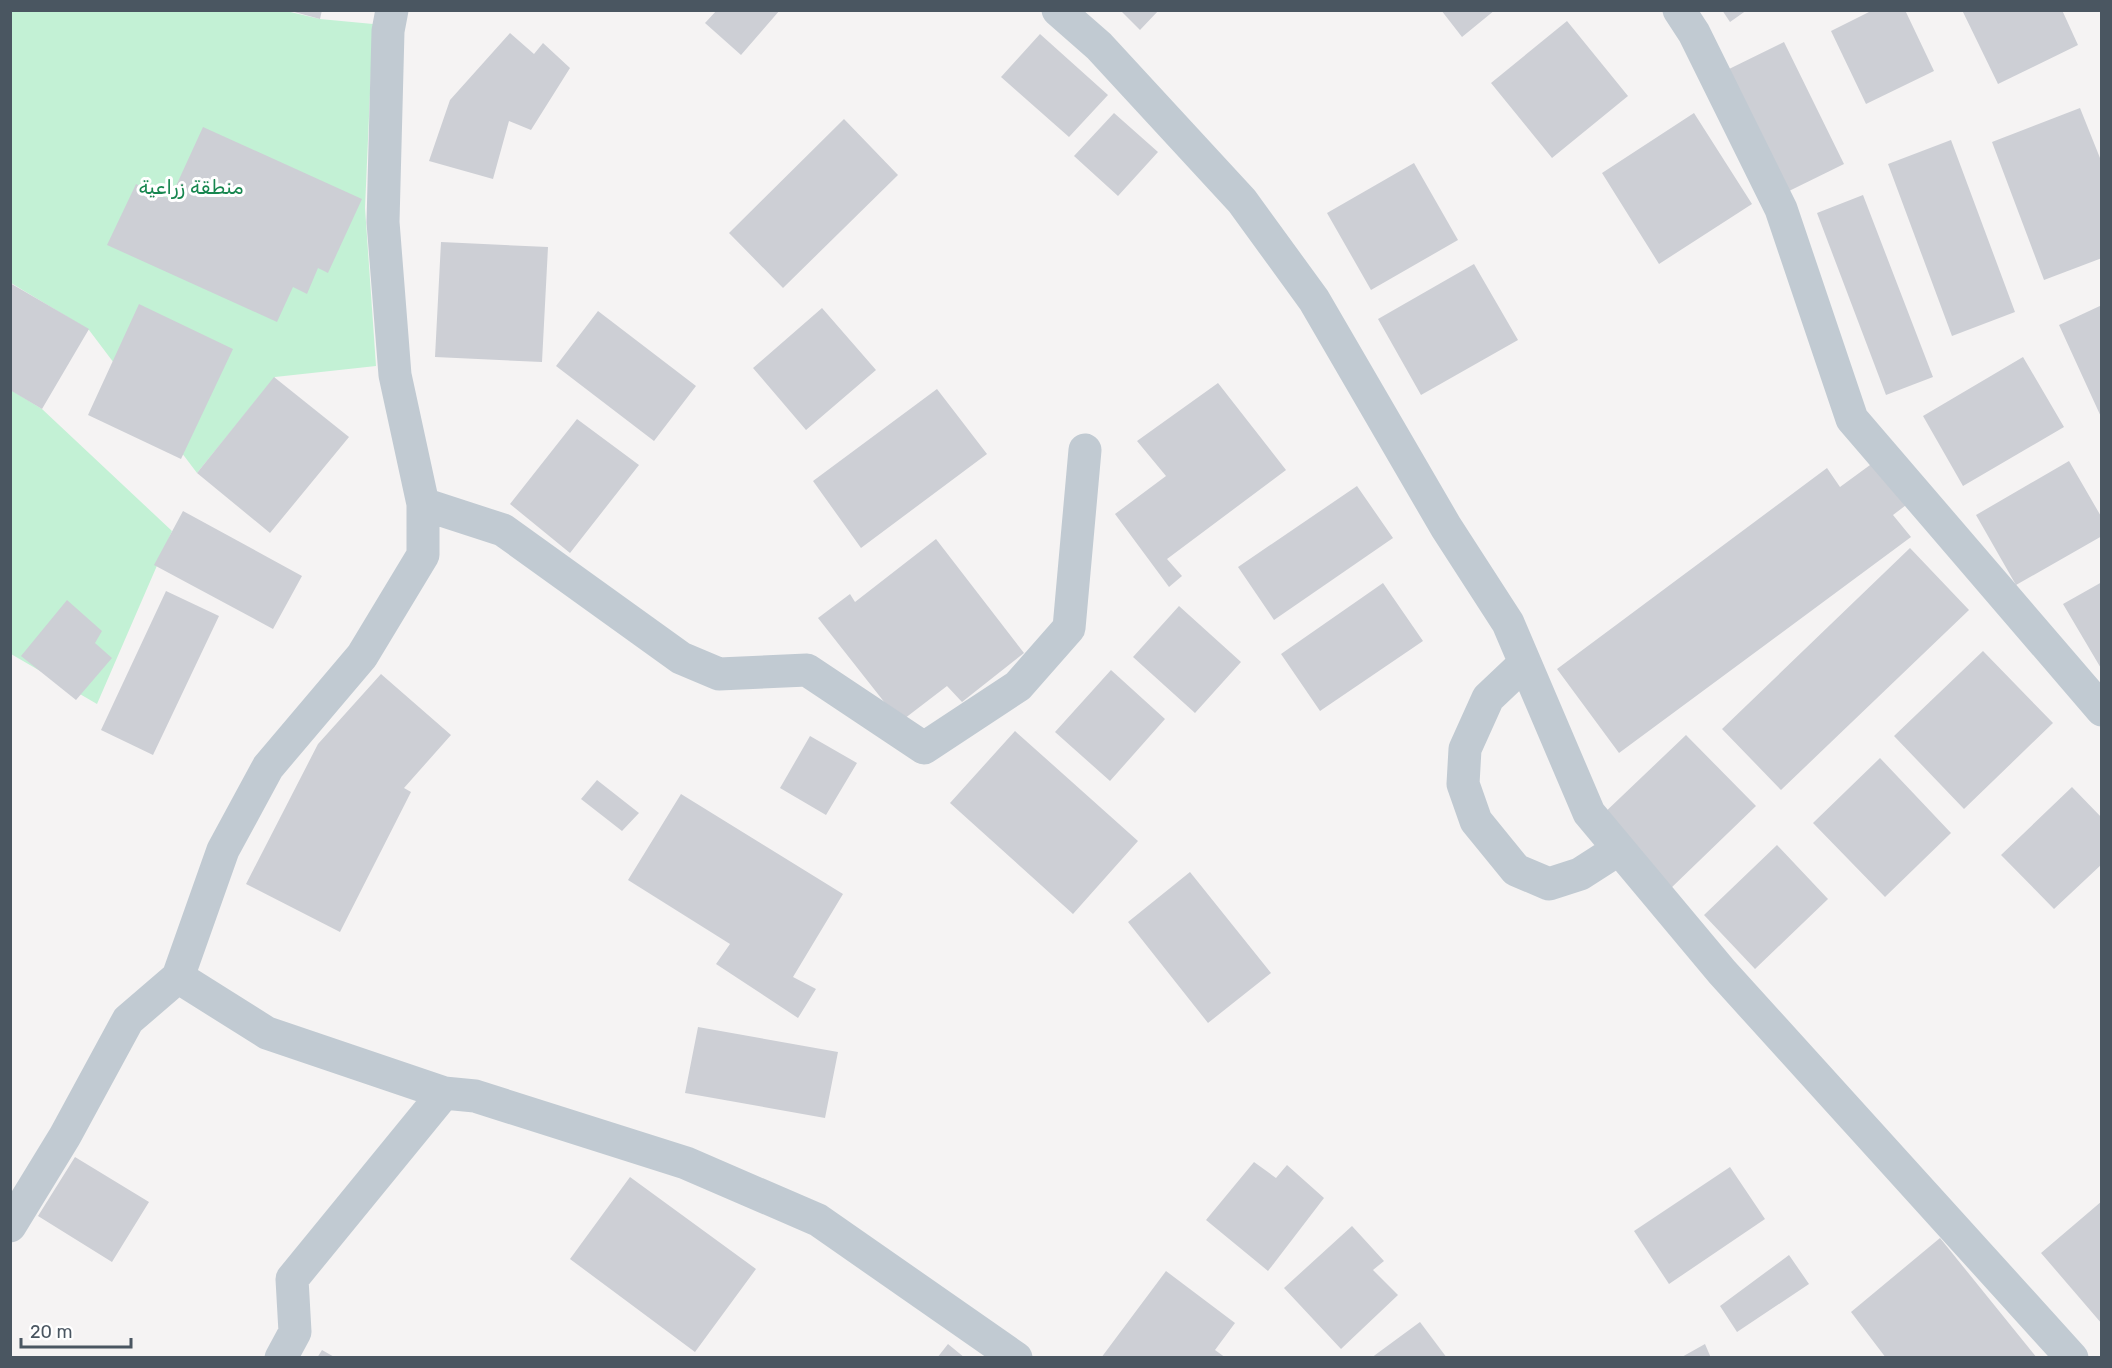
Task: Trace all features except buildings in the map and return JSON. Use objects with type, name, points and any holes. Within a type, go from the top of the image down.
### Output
[{"type":"street","points":[[10,1226],[65,1137],[128,1020],[178,978],[223,850],[268,766],[362,656],[423,555],[423,504],[395,375],[384,234],[388,31],[392,10]]},
{"type":"street","points":[[1058,10],[1099,46],[1242,201],[1314,300],[1446,527],[1508,623],[1589,813],[1722,972],[2072,1358]]},
{"type":"street","points":[[1679,10],[1694,33],[1781,210],[1852,419],[2102,710]]},
{"type":"street","points":[[423,504],[503,530],[681,658],[719,674],[807,670],[924,748],[1018,686],[1069,628],[1085,450]]},
{"type":"street","points":[[1525,663],[1488,698],[1465,749],[1462,784],[1476,821],[1516,870],[1549,884],[1580,874],[1619,849]]},
{"type":"street","points":[[178,978],[267,1033],[444,1093],[475,1096],[686,1163],[818,1220],[1016,1358]]},
{"type":"street","points":[[281,1358],[295,1332],[292,1279],[444,1093]]},
{"type":"green space","name":"منطقة زراعية","points":[[282,10],[320,19],[373,24],[365,208],[376,366],[275,377],[197,473],[89,330],[11,283],[11,11]]},
{"type":"green space","points":[[11,390],[42,409],[172,531],[97,704],[11,654]]}]
